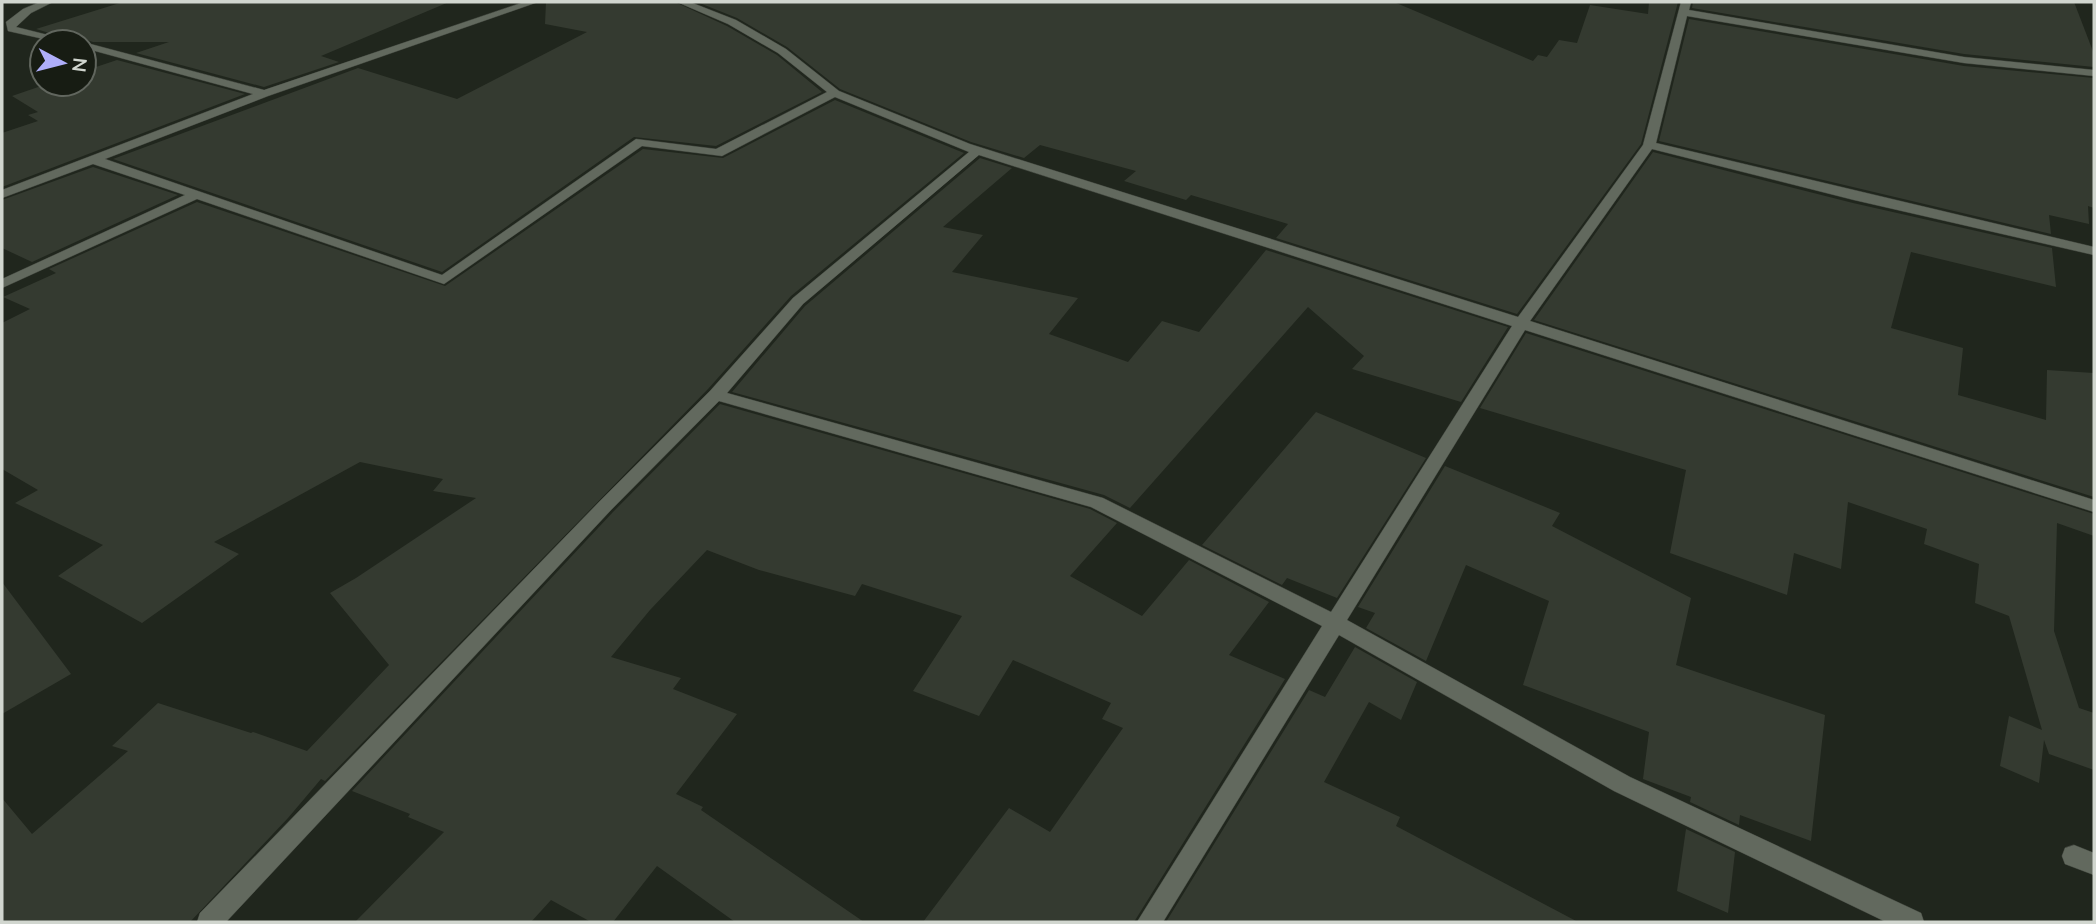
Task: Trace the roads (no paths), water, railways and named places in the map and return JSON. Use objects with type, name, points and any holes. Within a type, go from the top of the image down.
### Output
[{"type":"street","points":[[28,33],[12,29],[10,24],[48,2]]},
{"type":"street","points":[[2,194],[264,94],[533,2]]},
{"type":"street","points":[[682,2],[732,22],[782,51],[835,93],[977,151],[2094,506]]},
{"type":"street","points":[[1149,922],[1520,325],[1649,145],[1685,7],[1964,60],[2094,73]]},
{"type":"street","points":[[98,49],[264,94]]},
{"type":"street","points":[[92,159],[444,280],[640,142],[718,153],[835,93]]},
{"type":"street","points":[[1649,145],[1854,196],[2094,251]]},
{"type":"street","points":[[209,922],[605,506],[716,395],[799,301],[977,151]]},
{"type":"street","points":[[2,284],[196,195]]},
{"type":"street","points":[[716,395],[1097,502],[1335,623],[1622,784],[1912,922]]}]
